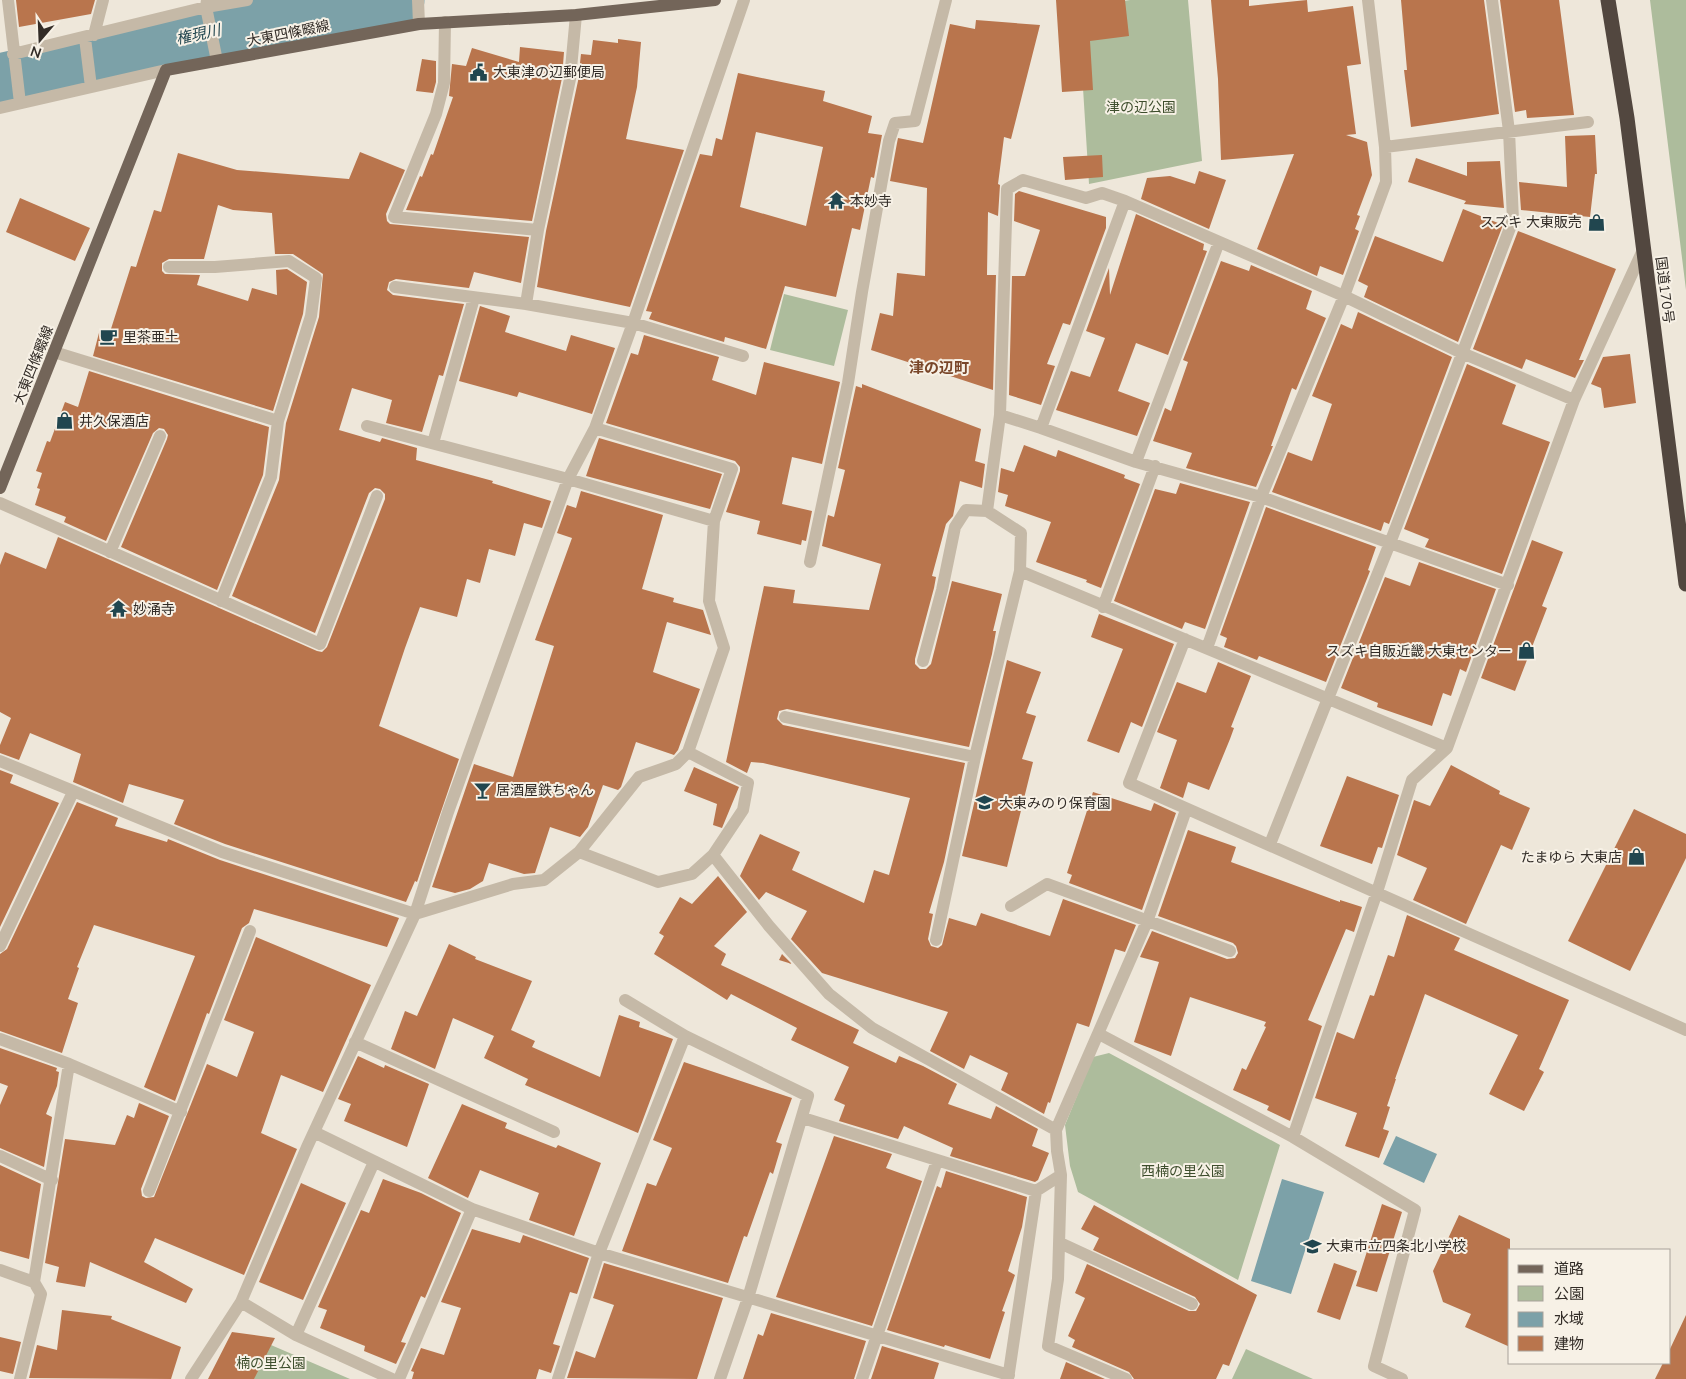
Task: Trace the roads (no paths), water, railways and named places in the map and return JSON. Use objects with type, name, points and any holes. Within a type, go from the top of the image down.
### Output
[{"type":"highway","name":"国道170号","points":[[1608,0],[1627,118],[1686,584]]},
{"type":"main road","name":"大東四條畷線","points":[[0,488],[166,70],[419,23],[576,14],[715,0]]},
{"type":"street","points":[[8,0],[20,102]]},
{"type":"street","points":[[90,86],[88,38],[103,0]]},
{"type":"street","points":[[14,56],[207,7],[247,0]]},
{"type":"street","points":[[418,0],[419,23]]},
{"type":"street","points":[[191,1379],[241,1302],[314,1132],[415,914],[448,812],[568,479],[595,428],[633,323],[744,0]]},
{"type":"street","points":[[810,562],[848,383],[889,141],[895,123],[915,120],[946,0]]},
{"type":"street","points":[[1207,648],[1261,497],[1344,296],[1386,182],[1385,147],[1368,0]]},
{"type":"street","points":[[1270,844],[1326,699],[1390,543],[1513,220],[1509,131],[1492,0]]},
{"type":"street","points":[[207,7],[217,61]]},
{"type":"street","points":[[526,304],[538,230],[570,79],[576,14]]},
{"type":"street","points":[[445,22],[444,83],[436,114],[394,217],[538,230]]},
{"type":"street","points":[[0,108],[166,70]]},
{"type":"street","points":[[1385,147],[1588,122]]},
{"type":"street","points":[[987,511],[1000,415],[1007,189],[1023,180],[1086,198],[1102,193],[1124,200],[1344,296],[1462,352],[1574,400]]},
{"type":"street","points":[[1041,428],[1124,200]]},
{"type":"street","points":[[1136,462],[1219,242]]},
{"type":"street","points":[[1293,1137],[1377,892],[1412,780],[1447,748],[1574,400],[1643,250]]},
{"type":"street","points":[[169,267],[215,267],[289,261],[316,278],[311,316],[278,421],[271,477],[221,601]]},
{"type":"street","points":[[395,286],[526,304],[633,323],[743,356]]},
{"type":"street","points":[[433,443],[474,298]]},
{"type":"street","points":[[54,352],[278,421]]},
{"type":"street","points":[[1000,415],[1136,462],[1261,497],[1508,585]]},
{"type":"street","points":[[368,426],[568,479],[714,521]]},
{"type":"street","points":[[0,761],[222,852],[415,914],[513,884],[544,880],[579,852],[639,777],[676,764],[688,752],[724,648],[709,601],[714,521],[732,469],[595,428]]},
{"type":"street","points":[[110,552],[160,436]]},
{"type":"street","points":[[1103,607],[1155,466]]},
{"type":"street","points":[[0,503],[320,644],[377,496]]},
{"type":"street","points":[[923,661],[942,590],[955,527],[966,510],[987,511],[1021,533],[1020,572],[975,757],[936,940]]},
{"type":"street","points":[[1020,572],[1447,748]]},
{"type":"street","points":[[1185,639],[1129,783],[1186,810],[1270,844],[1686,1030]]},
{"type":"street","points":[[784,717],[975,757]]},
{"type":"street","points":[[579,852],[658,882],[692,874],[713,856],[743,810],[748,783],[688,752]]},
{"type":"street","points":[[0,946],[73,792]]},
{"type":"street","points":[[1126,1379],[1048,1346],[1058,1279],[1060,1244],[1062,1175],[1057,1151],[1056,1130],[1148,919],[1186,810]]},
{"type":"street","points":[[713,856],[769,926],[828,994],[872,1028],[1056,1130]]},
{"type":"street","points":[[1011,906],[1048,884],[1148,919],[1230,951]]},
{"type":"street","points":[[149,1190],[250,931]]},
{"type":"street","points":[[625,1000],[685,1036],[808,1096],[804,1118],[748,1298],[720,1379]]},
{"type":"street","points":[[1098,1034],[1293,1137],[1415,1210],[1374,1366],[1402,1379]]},
{"type":"street","points":[[558,1379],[599,1253],[685,1036]]},
{"type":"street","points":[[0,1039],[69,1064],[181,1112]]},
{"type":"street","points":[[355,1042],[554,1132]]},
{"type":"street","points":[[34,1282],[52,1180],[69,1064]]},
{"type":"street","points":[[804,1118],[1036,1191],[1062,1175]]},
{"type":"street","points":[[314,1132],[472,1209],[599,1253],[1009,1377],[1036,1191]]},
{"type":"street","points":[[0,1156],[52,1180]]},
{"type":"street","points":[[862,1379],[937,1160]]},
{"type":"street","points":[[296,1335],[374,1162]]},
{"type":"street","points":[[398,1379],[472,1209]]},
{"type":"street","points":[[1060,1244],[1192,1304]]},
{"type":"street","points":[[0,1270],[34,1282],[42,1294],[20,1379]]},
{"type":"street","points":[[241,1302],[296,1335],[392,1379]]},
{"type":"water","points":[[1396,1136],[1437,1154],[1424,1183],[1383,1164]]},
{"type":"water","points":[[1282,1179],[1324,1192],[1291,1294],[1251,1281]]},
{"type":"waterway","name":"権現川","points":[[0,79],[216,30],[399,0]]},
{"type":"place","name":"大東津の辺郵便局","points":[[479,72]]},
{"type":"place","name":"本妙寺","points":[[836,201]]},
{"type":"place","name":"スズキ 大東販売","points":[[1596,222]]},
{"type":"place","name":"里茶亜土","points":[[109,337]]},
{"type":"place","name":"井久保酒店","points":[[65,421]]},
{"type":"place","name":"妙涌寺","points":[[119,609]]},
{"type":"place","name":"スズキ自販近畿 大東センター","points":[[1526,651]]},
{"type":"place","name":"居酒屋鉄ちゃん","points":[[482,790]]},
{"type":"place","name":"大東みのり保育園","points":[[985,803]]},
{"type":"place","name":"たまゆら 大東店","points":[[1636,857]]},
{"type":"place","name":"大東市立四条北小学校","points":[[1312,1246]]},
{"type":"district","name":"津の辺町","points":[[939,367]]},
{"type":"park label","name":"津の辺公園","points":[[1141,107]]},
{"type":"park label","name":"西楠の里公園","points":[[1183,1171]]},
{"type":"park label","name":"楠の里公園","points":[[271,1363]]}]
